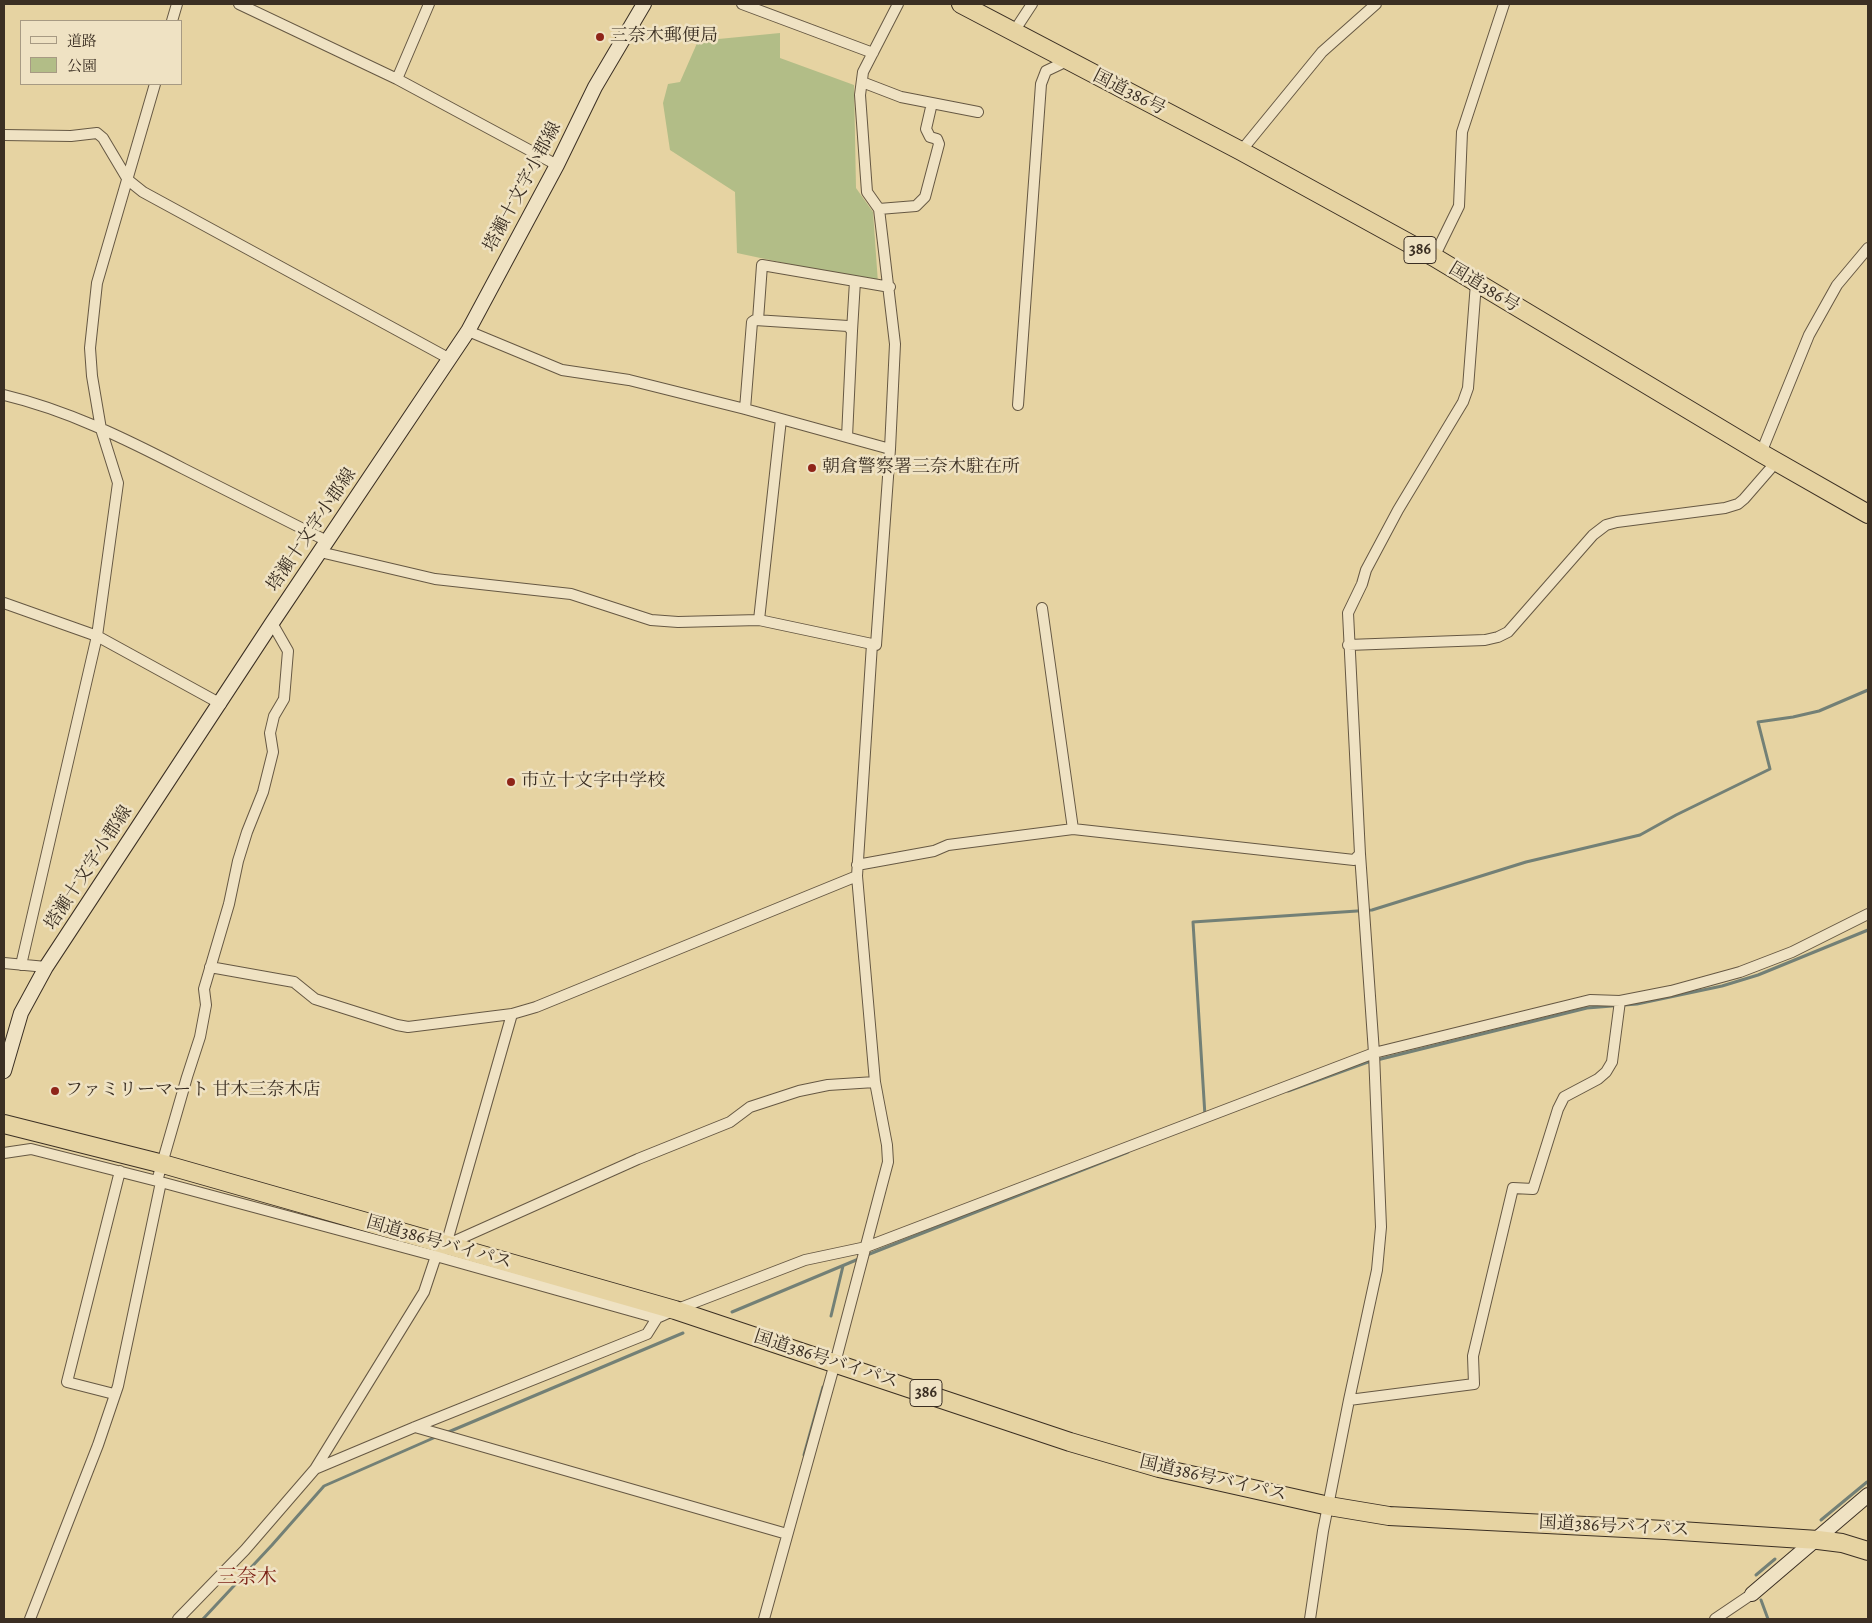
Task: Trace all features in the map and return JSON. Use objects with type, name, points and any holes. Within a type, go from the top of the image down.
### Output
[{"type":"highway","name":"国道386号","points":[[961,4],[1013,33],[1241,151],[1434,257],[1868,514]]},
{"type":"highway","name":"国道386号バイパス","points":[[4,1124],[162,1164],[441,1251],[675,1310],[1070,1442],[1159,1468],[1329,1506],[1389,1516],[1818,1540],[1842,1543],[1868,1551]]},
{"type":"main road","name":"塔瀬十文字小郡線","points":[[4,1070],[21,1013],[46,967],[272,623],[450,359],[468,330],[557,165],[595,87],[644,4]]},
{"type":"main road","points":[[1752,1594],[1818,1540],[1868,1495]]},
{"type":"street","points":[[172,20],[177,4]]},
{"type":"street","points":[[239,4],[397,79],[557,165]]},
{"type":"street","points":[[397,79],[429,4]]},
{"type":"street","points":[[742,4],[873,53]]},
{"type":"street","points":[[4,395],[45,406],[102,429],[148,451],[323,547],[435,579],[577,595],[651,620],[678,622],[759,620],[876,644],[890,449],[895,344],[879,209],[866,192],[860,95],[863,72],[898,4]]},
{"type":"street","points":[[1013,33],[1032,4]]},
{"type":"street","points":[[1241,151],[1322,52],[1376,4]]},
{"type":"street","points":[[1434,257],[1459,206],[1462,132],[1504,4]]},
{"type":"street","points":[[1018,405],[1041,84],[1046,71],[1067,61]]},
{"type":"street","points":[[862,82],[901,97],[978,112]]},
{"type":"street","points":[[21,965],[97,636],[118,483],[102,429],[92,376],[90,348],[97,283],[155,85]]},
{"type":"street","points":[[879,209],[916,206],[925,198],[939,144],[937,138],[930,137],[926,130],[932,103]]},
{"type":"street","points":[[4,134],[71,136],[97,133],[103,138],[128,180],[143,192],[450,359]]},
{"type":"street","points":[[1761,452],[1809,335],[1837,285],[1868,248]]},
{"type":"street","points":[[758,320],[762,265],[889,287]]},
{"type":"street","points":[[847,437],[855,281]]},
{"type":"street","points":[[1310,1619],[1323,1531],[1377,1270],[1380,1244],[1374,1053],[1360,854],[1348,645],[1348,613],[1362,584],[1366,570],[1398,510],[1457,413],[1468,388],[1476,283]]},
{"type":"street","points":[[745,409],[752,322],[758,320],[848,326],[852,331]]},
{"type":"street","points":[[468,330],[562,370],[628,380],[745,409],[890,449]]},
{"type":"street","points":[[759,620],[781,419]]},
{"type":"street","points":[[1348,645],[1485,640],[1498,637],[1508,632],[1593,535],[1606,525],[1725,508],[1738,504],[1777,461]]},
{"type":"street","points":[[4,603],[97,636],[220,704]]},
{"type":"street","points":[[1042,608],[1073,828]]},
{"type":"street","points":[[30,1619],[98,1445],[120,1376],[162,1164],[200,1037],[206,1005],[204,989],[229,904],[246,832],[263,792],[273,752],[270,733],[274,716],[284,699],[288,651],[272,623]]},
{"type":"street","points":[[764,1619],[783,1533],[835,1363],[888,1162],[887,1145],[875,1082],[857,871],[872,644]]},
{"type":"street","points":[[210,967],[294,982],[315,999],[396,1025],[408,1027],[512,1014],[536,1007],[857,871],[934,851],[948,845],[1073,828],[1354,860],[1360,854]]},
{"type":"street","points":[[315,1469],[647,1334],[657,1318],[675,1310],[806,1260],[866,1247],[1374,1053],[1590,1000],[1620,1001],[1671,991],[1740,972],[1792,952],[1868,914]]},
{"type":"street","points":[[4,962],[46,967]]},
{"type":"street","points":[[1349,1400],[1474,1384],[1473,1356],[1513,1188],[1533,1189],[1558,1109],[1564,1097],[1598,1079],[1606,1072],[1612,1062],[1620,1001]]},
{"type":"street","points":[[178,1619],[245,1550],[315,1469],[424,1292],[441,1251],[512,1014]]},
{"type":"street","points":[[441,1251],[638,1159],[730,1122],[750,1107],[799,1091],[828,1085],[875,1082]]},
{"type":"street","points":[[4,1153],[31,1149],[441,1251],[657,1318]]},
{"type":"street","points":[[114,1394],[67,1382],[120,1172]]},
{"type":"street","points":[[415,1427],[783,1533]]},
{"type":"street","points":[[1715,1619],[1752,1594]]},
{"type":"green space","points":[[780,33],[780,58],[854,85],[856,188],[873,212],[878,283],[737,253],[735,192],[670,150],[663,103],[668,84],[680,82],[698,41]]},
{"type":"waterway","points":[[1205,1116],[1193,922],[1372,910],[1526,862],[1640,835],[1676,815],[1770,769],[1758,722],[1819,711],[1868,690]]},
{"type":"waterway","points":[[1377,1060],[1587,1008],[1637,1004],[1722,986],[1758,975],[1868,930]]},
{"type":"waterway","points":[[1288,1091],[1368,1062]]},
{"type":"waterway","points":[[867,1255],[1128,1152]]},
{"type":"waterway","points":[[732,1312],[861,1258]]},
{"type":"waterway","points":[[831,1316],[843,1266]]},
{"type":"waterway","points":[[446,1433],[683,1333]]},
{"type":"waterway","points":[[804,1455],[823,1387]]},
{"type":"waterway","points":[[203,1619],[324,1486],[438,1436]]},
{"type":"waterway","points":[[1821,1520],[1867,1482]]},
{"type":"waterway","points":[[1756,1575],[1775,1559]]},
{"type":"waterway","points":[[1761,1600],[1768,1619]]},
{"type":"place","name":"三奈木郵便局","points":[[600,37]]},
{"type":"place","name":"朝倉警察署三奈木駐在所","points":[[812,468]]},
{"type":"place","name":"市立十文字中学校","points":[[511,782]]},
{"type":"place","name":"ファミリーマート 甘木三奈木店","points":[[55,1091]]},
{"type":"district","name":"三奈木","points":[[247,1578]]}]
